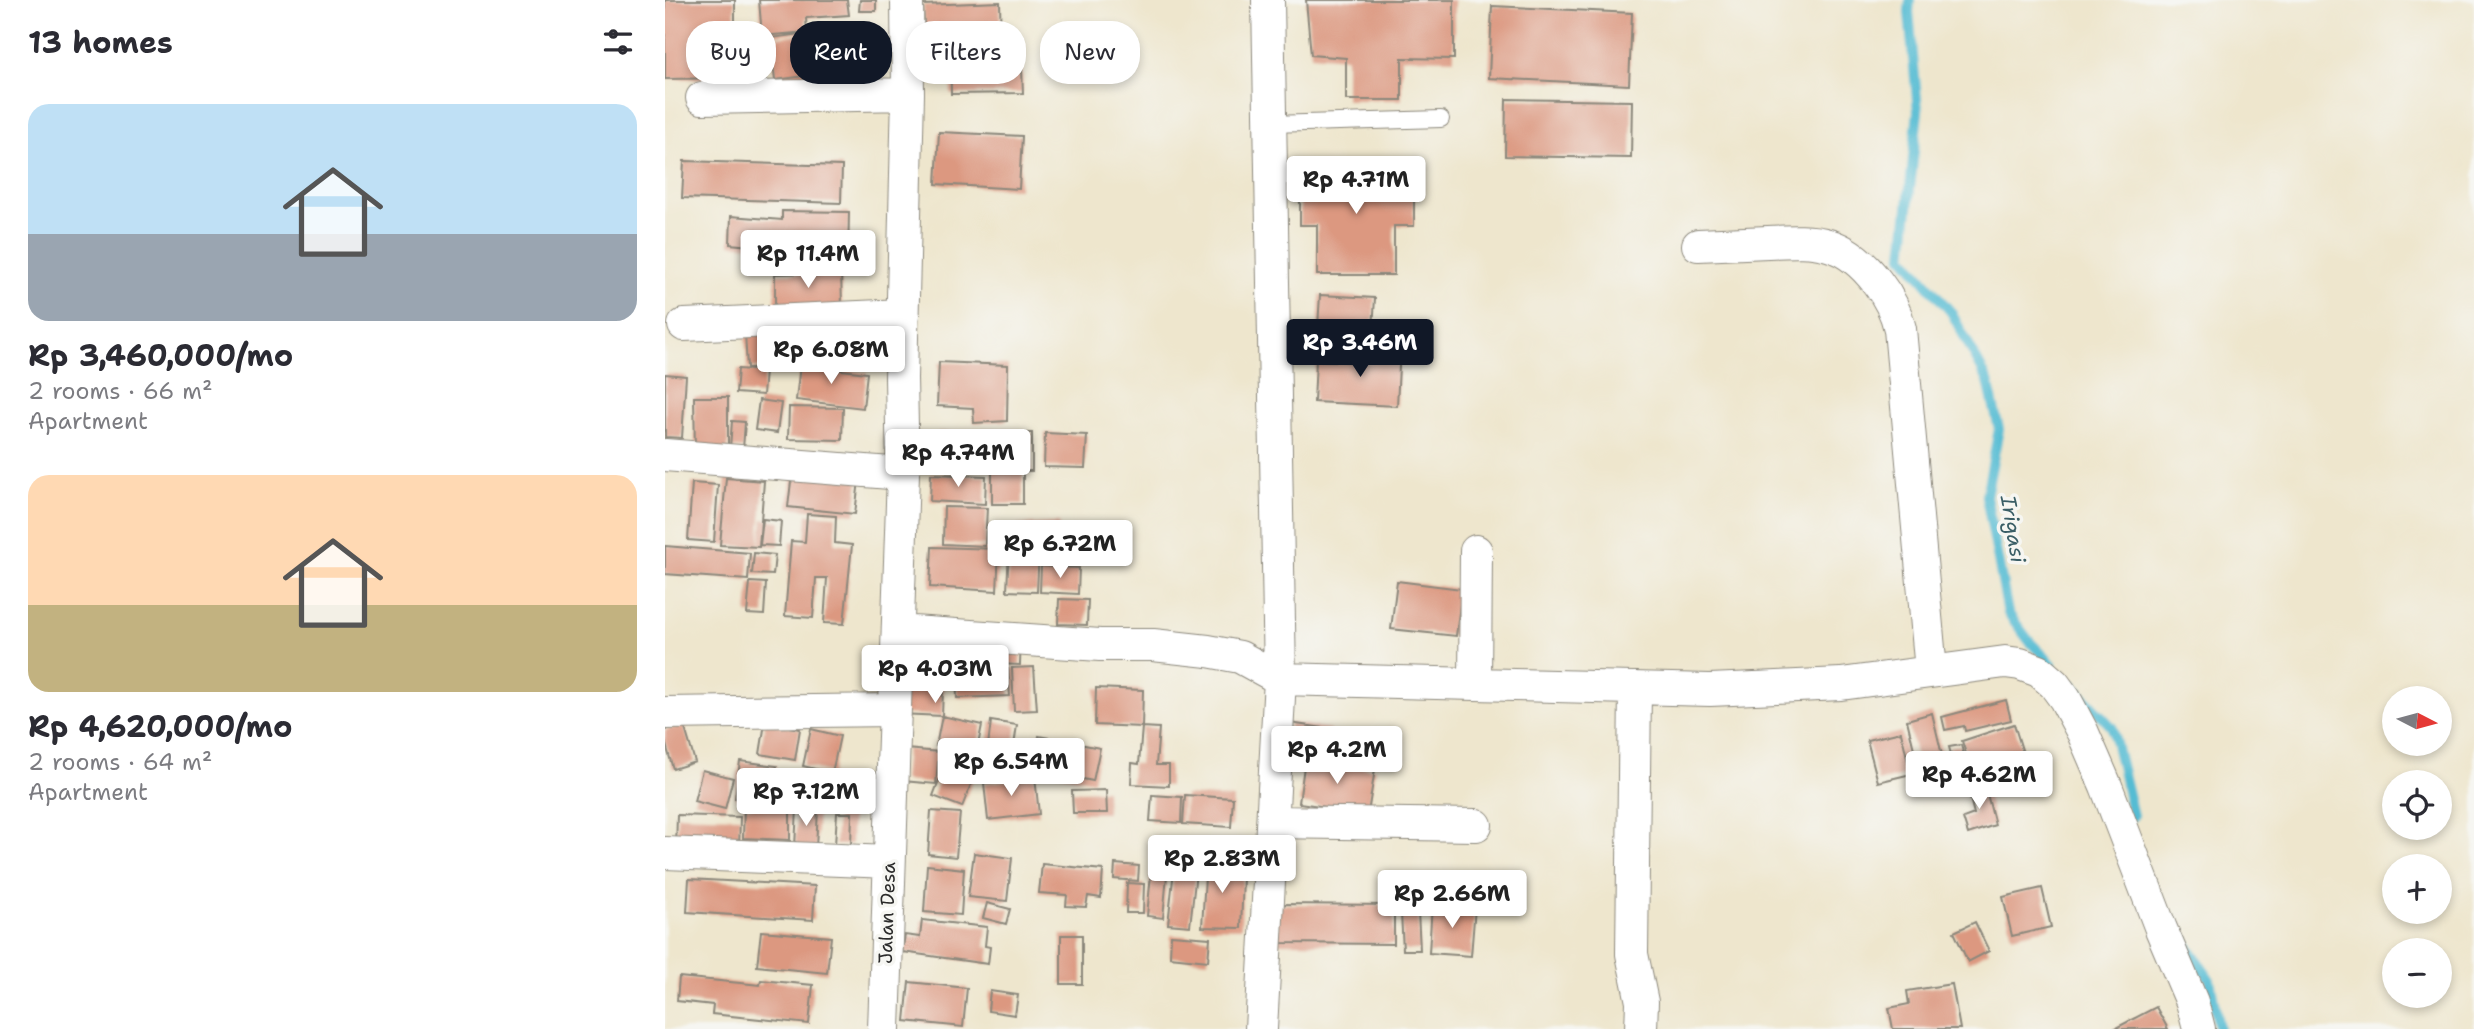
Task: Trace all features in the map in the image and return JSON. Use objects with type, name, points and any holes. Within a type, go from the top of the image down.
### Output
[{"type":"street","name":"Jalan Desa","points":[[884,1029],[903,474],[907,0]]},
{"type":"street","points":[[1261,1029],[1280,679],[1268,0]]},
{"type":"street","points":[[702,98],[908,94]]},
{"type":"street","points":[[1698,245],[1822,242],[1844,251],[1865,267],[1891,302],[1900,330],[1931,671]]},
{"type":"street","points":[[684,325],[903,314]]},
{"type":"street","points":[[665,455],[903,474]]},
{"type":"street","points":[[1475,684],[1476,551]]},
{"type":"street","points":[[898,631],[1100,645],[1153,645],[1208,651],[1240,657],[1280,679],[1710,690],[1842,684],[2005,662],[2020,664],[2039,671],[2054,684],[2071,710],[2106,786],[2192,1002],[2199,1029]]},
{"type":"street","points":[[1635,688],[1632,954],[1642,1002],[1641,1029]]},
{"type":"street","points":[[665,713],[894,710]]},
{"type":"street","points":[[1273,822],[1476,824]]},
{"type":"street","points":[[665,853],[889,862]]},
{"type":"lane","points":[[1271,124],[1441,119]]},
{"type":"building","points":[[665,0],[735,0],[735,21],[686,21],[686,79],[665,79]]},
{"type":"building","points":[[759,0],[847,0],[849,15],[790,21],[790,34],[776,35],[776,21],[761,21]]},
{"type":"building","points":[[860,0],[876,0],[876,11],[859,11]]},
{"type":"building","points":[[1306,0],[1454,0],[1454,59],[1402,58],[1402,100],[1346,100],[1346,58],[1311,55]]},
{"type":"building","points":[[1000,2],[1000,21],[924,21],[923,5]]},
{"type":"building","points":[[1492,6],[1632,13],[1629,85],[1489,78]]},
{"type":"building","points":[[790,35],[790,78],[776,80],[776,37]]},
{"type":"building","points":[[951,84],[1023,84],[1023,93],[951,94]]},
{"type":"building","points":[[1506,99],[1632,101],[1631,158],[1505,156]]},
{"type":"building","points":[[939,132],[1022,136],[1019,189],[936,184]]},
{"type":"building","points":[[684,161],[842,166],[841,203],[682,198]]},
{"type":"building","points":[[1300,166],[1414,167],[1414,226],[1394,226],[1394,275],[1317,275],[1317,225],[1300,225]]},
{"type":"building","points":[[782,211],[849,212],[848,259],[781,258],[782,249],[730,244],[731,216],[782,220]]},
{"type":"building","points":[[841,272],[842,306],[775,308],[775,274]]},
{"type":"building","points":[[1320,295],[1375,298],[1372,345],[1317,343]]},
{"type":"building","points":[[792,326],[852,334],[847,367],[788,359]]},
{"type":"building","points":[[778,331],[779,367],[747,368],[745,332]]},
{"type":"building","points":[[1372,345],[1400,346],[1397,406],[1314,402],[1316,360],[1371,363]]},
{"type":"building","points":[[939,362],[1008,365],[1007,421],[974,423],[973,408],[937,406]]},
{"type":"building","points":[[800,365],[867,373],[863,408],[796,400]]},
{"type":"building","points":[[738,369],[765,371],[763,395],[736,393]]},
{"type":"building","points":[[665,374],[686,376],[682,438],[665,437]]},
{"type":"building","points":[[694,397],[728,397],[728,450],[695,450]]},
{"type":"building","points":[[759,400],[781,403],[777,433],[755,430]]},
{"type":"building","points":[[789,407],[843,408],[842,440],[788,439]]},
{"type":"building","points":[[732,421],[745,422],[743,449],[730,448]]},
{"type":"building","points":[[938,432],[974,433],[973,468],[937,468]]},
{"type":"building","points":[[978,433],[1032,433],[1032,471],[1023,471],[1023,504],[992,504],[992,470],[978,469]]},
{"type":"building","points":[[1045,433],[1087,435],[1085,468],[1044,467]]},
{"type":"building","points":[[792,473],[859,480],[855,514],[788,507]]},
{"type":"building","points":[[931,474],[986,476],[985,504],[930,501]]},
{"type":"building","points":[[726,478],[764,481],[759,547],[720,545]]},
{"type":"building","points":[[692,483],[718,485],[714,542],[688,540]]},
{"type":"building","points":[[944,507],[987,508],[985,546],[943,544]]},
{"type":"building","points":[[807,514],[836,516],[835,543],[852,545],[844,624],[824,623],[827,578],[816,578],[813,618],[785,616],[791,541],[805,542]]},
{"type":"building","points":[[763,519],[781,521],[779,546],[760,545]]},
{"type":"building","points":[[1059,523],[1060,542],[1000,545],[999,526]]},
{"type":"building","points":[[665,546],[750,553],[748,580],[665,574]]},
{"type":"building","points":[[932,547],[999,549],[997,591],[930,587]]},
{"type":"building","points":[[1009,548],[1039,548],[1037,592],[1007,591]]},
{"type":"building","points":[[754,553],[775,555],[773,575],[752,574]]},
{"type":"building","points":[[1041,566],[1079,568],[1078,594],[1040,592]]},
{"type":"building","points":[[1397,581],[1462,589],[1456,636],[1391,629]]},
{"type":"building","points":[[750,582],[766,583],[764,615],[747,614]]},
{"type":"building","points":[[1059,599],[1088,600],[1087,625],[1058,624]]},
{"type":"building","points":[[954,632],[1021,635],[1020,665],[953,662]]},
{"type":"building","points":[[902,661],[944,663],[942,716],[900,714]]},
{"type":"building","points":[[1034,667],[1037,710],[1014,711],[1012,668]]},
{"type":"building","points":[[1008,669],[1010,696],[957,698],[956,671]]},
{"type":"building","points":[[1096,688],[1143,690],[1142,727],[1095,725]]},
{"type":"building","points":[[2006,700],[2011,720],[1965,731],[1964,726],[1945,730],[1942,717]]},
{"type":"building","points":[[1932,713],[1947,776],[1922,783],[1907,720]]},
{"type":"building","points":[[942,716],[982,725],[976,755],[936,746]]},
{"type":"building","points":[[991,721],[1017,725],[1011,766],[986,763]]},
{"type":"building","points":[[765,723],[800,729],[795,760],[760,754]]},
{"type":"building","points":[[1290,723],[1330,729],[1326,755],[1286,749]]},
{"type":"building","points":[[2014,724],[2027,766],[1975,782],[1962,741]]},
{"type":"building","points":[[684,725],[695,762],[673,769],[665,741],[665,730]]},
{"type":"building","points":[[1142,727],[1159,728],[1156,765],[1169,765],[1169,786],[1131,784],[1132,763],[1139,764]]},
{"type":"building","points":[[811,729],[840,736],[832,773],[803,766]]},
{"type":"building","points":[[1901,732],[1911,774],[1878,782],[1867,740]]},
{"type":"building","points":[[1039,736],[1100,748],[1093,781],[1033,769]]},
{"type":"building","points":[[1961,745],[1971,781],[1959,784],[1949,747]]},
{"type":"building","points":[[906,749],[939,752],[936,784],[903,781]]},
{"type":"building","points":[[948,757],[977,769],[962,807],[933,796]]},
{"type":"building","points":[[1305,759],[1375,769],[1368,813],[1299,803]]},
{"type":"building","points":[[740,761],[777,766],[772,802],[735,798]]},
{"type":"building","points":[[702,770],[733,778],[725,809],[694,801]]},
{"type":"building","points":[[779,773],[832,773],[831,804],[779,804]]},
{"type":"building","points":[[1035,777],[1039,814],[988,820],[984,783]]},
{"type":"building","points":[[1985,786],[1995,825],[1968,834],[1963,818],[1974,814],[1968,790]]},
{"type":"building","points":[[1106,790],[1107,813],[1073,813],[1072,791]]},
{"type":"building","points":[[1152,795],[1182,797],[1181,823],[1150,821]]},
{"type":"building","points":[[1185,795],[1233,798],[1231,827],[1183,824]]},
{"type":"building","points":[[744,807],[790,807],[790,840],[743,838]]},
{"type":"building","points":[[797,808],[818,809],[816,848],[795,847]]},
{"type":"building","points":[[931,811],[960,813],[956,857],[928,854]]},
{"type":"building","points":[[837,813],[852,813],[851,845],[835,845]]},
{"type":"building","points":[[677,815],[740,817],[739,850],[676,849]]},
{"type":"building","points":[[974,853],[1012,858],[1007,901],[968,897]]},
{"type":"building","points":[[1206,860],[1238,862],[1237,877],[1243,877],[1241,928],[1202,927]]},
{"type":"building","points":[[1175,861],[1197,863],[1190,926],[1168,924]]},
{"type":"building","points":[[1042,864],[1103,870],[1101,898],[1088,896],[1086,907],[1066,906],[1067,895],[1039,893]]},
{"type":"building","points":[[1115,864],[1139,866],[1138,881],[1114,879]]},
{"type":"building","points":[[927,865],[964,869],[961,915],[924,912]]},
{"type":"building","points":[[1151,874],[1167,875],[1163,918],[1147,916]]},
{"type":"building","points":[[689,879],[815,886],[813,920],[687,912]]},
{"type":"building","points":[[1127,883],[1144,884],[1143,913],[1126,913]]},
{"type":"building","points":[[2042,888],[2051,927],[2012,936],[2003,897]]},
{"type":"building","points":[[987,903],[1010,909],[1006,924],[983,918]]},
{"type":"building","points":[[1278,904],[1394,905],[1394,944],[1277,943]]},
{"type":"building","points":[[1432,904],[1475,907],[1471,956],[1429,953]]},
{"type":"building","points":[[1418,912],[1420,950],[1403,950],[1401,913]]},
{"type":"building","points":[[922,920],[987,927],[985,946],[990,947],[988,964],[902,952],[905,935],[920,937]]},
{"type":"building","points":[[1975,922],[1989,951],[1968,962],[1954,932]]},
{"type":"building","points":[[761,931],[831,937],[827,973],[757,966]]},
{"type":"building","points":[[1061,935],[1082,935],[1082,984],[1061,984]]},
{"type":"building","points":[[1171,935],[1210,938],[1208,961],[1170,957]]},
{"type":"building","points":[[679,977],[760,985],[761,980],[813,985],[809,1024],[712,1014],[713,1005],[677,1001]]},
{"type":"building","points":[[909,982],[967,988],[963,1027],[905,1021]]},
{"type":"building","points":[[1952,984],[1960,1029],[1893,1029],[1889,1008],[1909,1004],[1907,991]]},
{"type":"building","points":[[990,991],[1018,995],[1015,1015],[988,1011]]},
{"type":"building","points":[[2156,1007],[2168,1029],[2114,1029]]},
{"type":"waterway","name":"Irigasi","points":[[1910,0],[1918,111],[1903,256],[1951,312],[1988,381],[1999,429],[1986,496],[2008,613],[2030,642],[2052,664]]},
{"type":"waterway","name":"Irigasi","points":[[2072,685],[2112,727],[2133,816]]},
{"type":"waterway","name":"Irigasi","points":[[2175,927],[2210,980],[2219,1029]]}]
